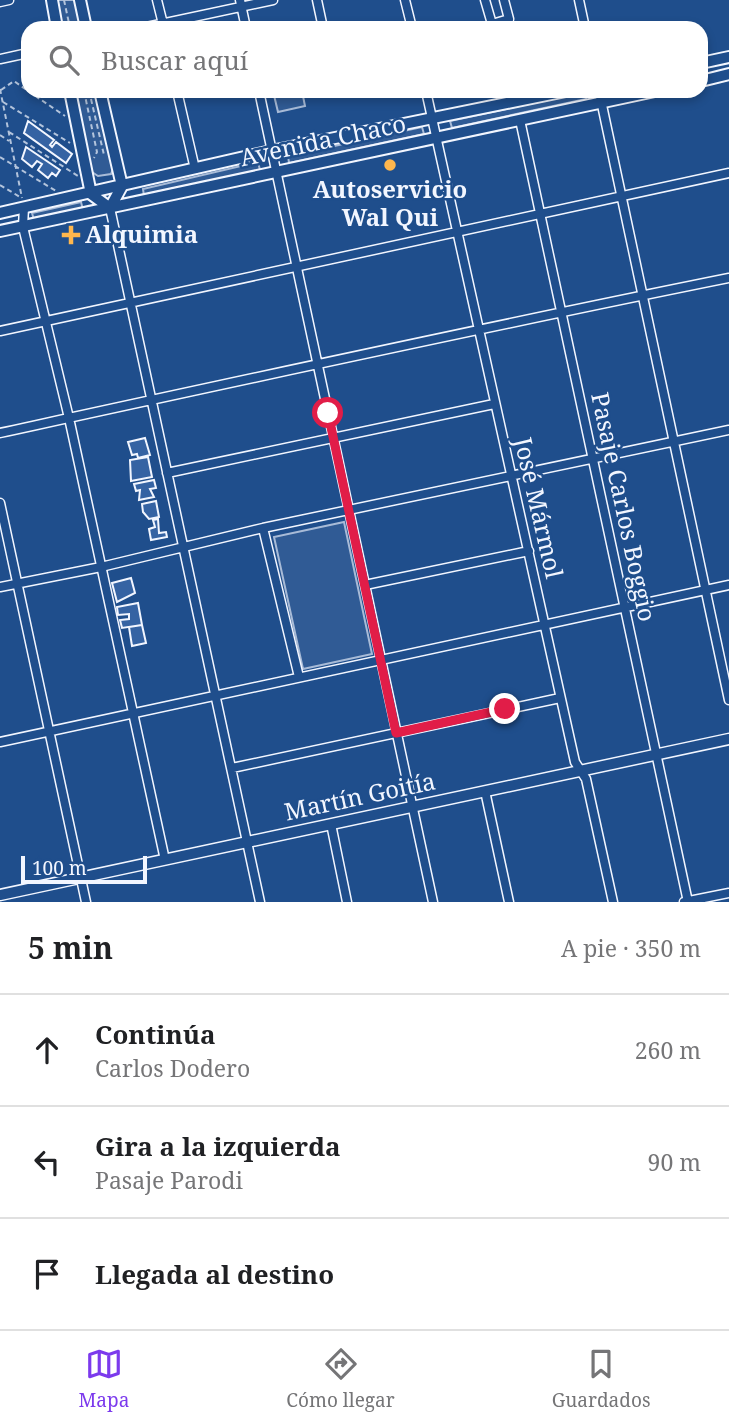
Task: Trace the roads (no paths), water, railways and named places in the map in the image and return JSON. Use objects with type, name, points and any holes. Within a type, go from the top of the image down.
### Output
[{"type":"main road","points":[[52,0],[56,21]]},
{"type":"main road","points":[[80,0],[84,21]]},
{"type":"main road","points":[[708,62],[729,57]]},
{"type":"main road","points":[[708,79],[729,74]]},
{"type":"main road","points":[[71,98],[91,194],[110,208],[121,186],[102,98]]},
{"type":"main road","name":"Avenida Chaco","points":[[0,213],[23,203],[91,194],[271,151],[534,98]]},
{"type":"main road","name":"Avenida Chaco","points":[[0,231],[624,98]]},
{"type":"street","points":[[0,2],[9,0]]},
{"type":"street","points":[[158,0],[162,21]]},
{"type":"street","points":[[180,21],[241,3],[273,0]]},
{"type":"street","points":[[317,0],[322,21]]},
{"type":"street","points":[[405,0],[410,21]]},
{"type":"street","points":[[485,0],[491,21]]},
{"type":"street","points":[[502,21],[509,19],[504,0]]},
{"type":"street","points":[[579,0],[584,21]]},
{"type":"street","points":[[241,3],[245,21]]},
{"type":"street","points":[[0,58],[21,54]]},
{"type":"street","points":[[179,98],[195,169]]},
{"type":"street","points":[[260,98],[274,172],[433,902]]},
{"type":"street","name":"José Mármol","points":[[427,98],[560,698],[575,762],[586,779],[613,902]]},
{"type":"street","points":[[600,98],[676,441],[729,700]]},
{"type":"street","name":"Pasaje Carlos Boggio","points":[[520,120],[686,902]]},
{"type":"street","points":[[0,331],[456,230],[729,173]]},
{"type":"street","points":[[23,203],[23,227],[69,418],[164,860]]},
{"type":"street","points":[[110,208],[260,902]]},
{"type":"street","points":[[0,433],[151,402],[477,328],[729,278]]},
{"type":"street","points":[[167,473],[494,404]]},
{"type":"street","points":[[0,587],[101,567],[263,528],[729,430]]},
{"type":"street","points":[[0,503],[86,902]]},
{"type":"street","points":[[263,528],[299,677]]},
{"type":"street","points":[[365,585],[528,551]]},
{"type":"street","points":[[0,742],[729,585]]},
{"type":"street","points":[[232,768],[560,698]]},
{"type":"street","name":"Martín Goitía","points":[[0,898],[80,878],[729,739]]},
{"type":"street","points":[[485,791],[509,902]]},
{"type":"street","points":[[331,824],[347,902]]},
{"type":"street","points":[[686,902],[729,893]]},
{"type":"place","name":"Autoservicio Wal Qui","points":[[390,165]]},
{"type":"place","name":"Alquimia","points":[[71,235]]}]
